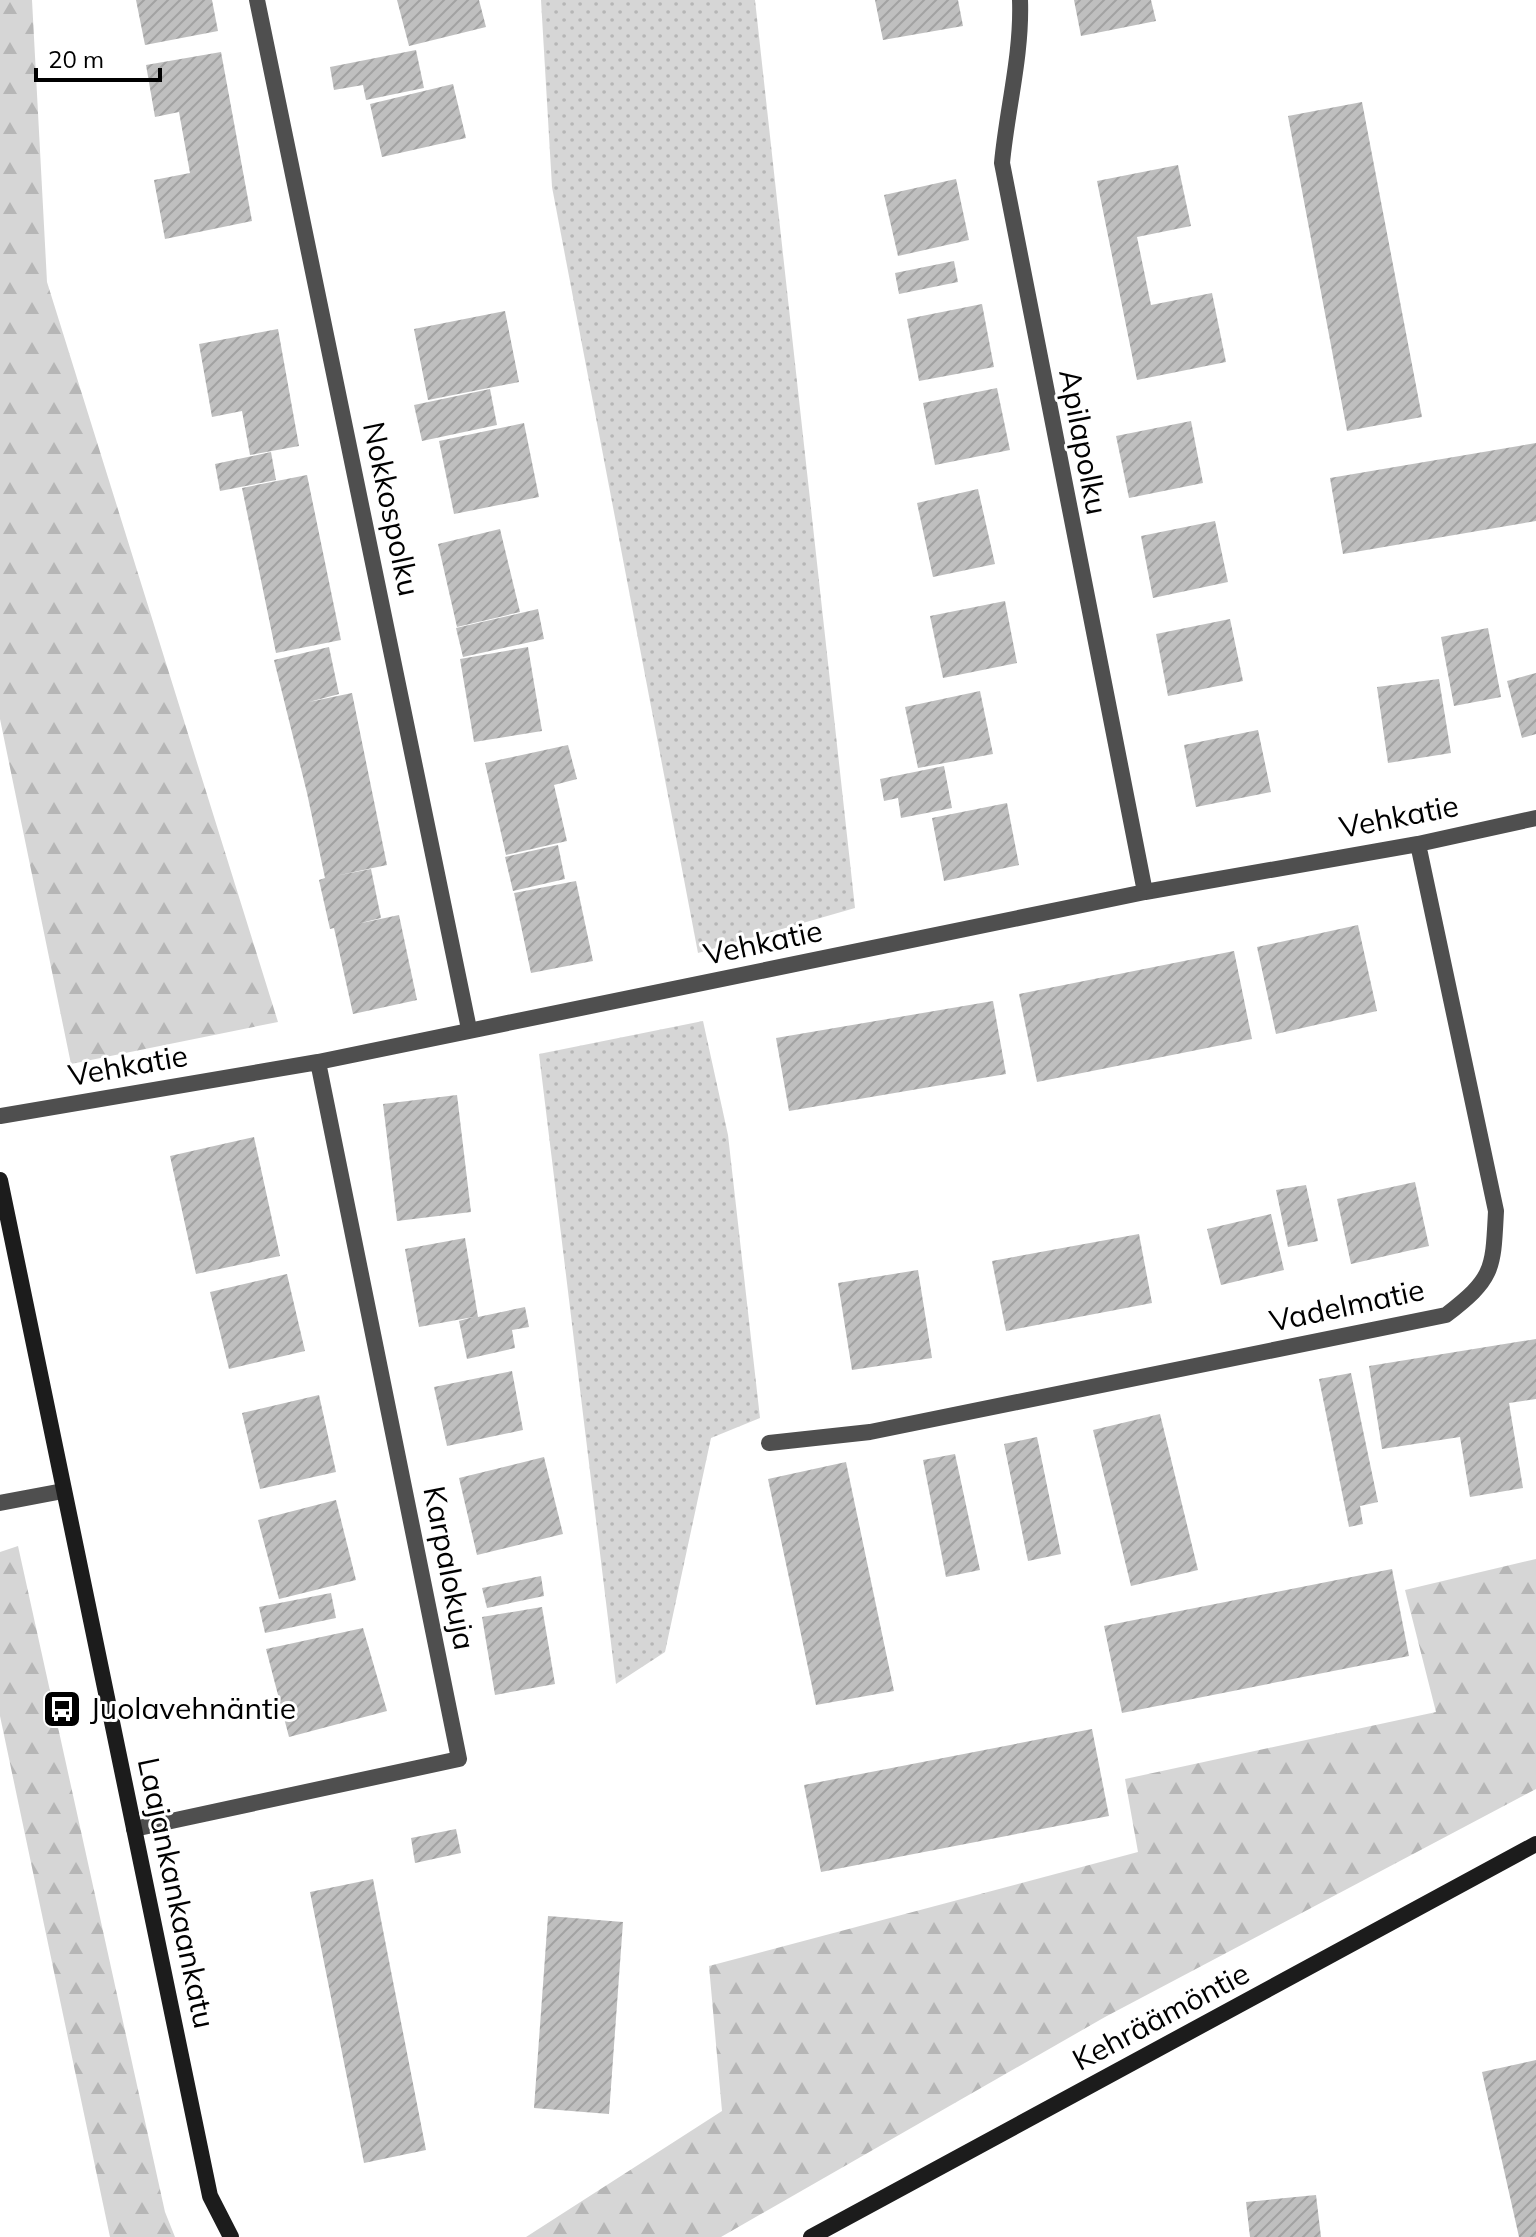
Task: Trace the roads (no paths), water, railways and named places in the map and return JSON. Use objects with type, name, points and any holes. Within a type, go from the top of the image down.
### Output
[{"type":"street","name":"Nokkospolku","points":[[257,0],[469,1029]]},
{"type":"street","name":"Apilapolku","points":[[1020,0],[1021,35],[1002,163],[1145,892]]},
{"type":"street","name":"Vehkatie","points":[[0,1116],[318,1062],[1145,892],[1418,844],[1536,818]]},
{"type":"street","name":"Vadelmatie","points":[[769,1443],[870,1432],[1446,1315],[1475,1292],[1494,1265],[1496,1211],[1418,844]]},
{"type":"street","name":"Karpalokuja","points":[[134,1829],[459,1759],[318,1062]]},
{"type":"street","name":"Laajankankaankatu","points":[[0,1180],[210,2196],[231,2237]]},
{"type":"street","points":[[0,1503],[63,1491]]},
{"type":"street","name":"Kehräämöntie","points":[[811,2237],[1536,1844]]},
{"type":"place","name":"Juolavehnäntie","points":[[62,1709]]}]
